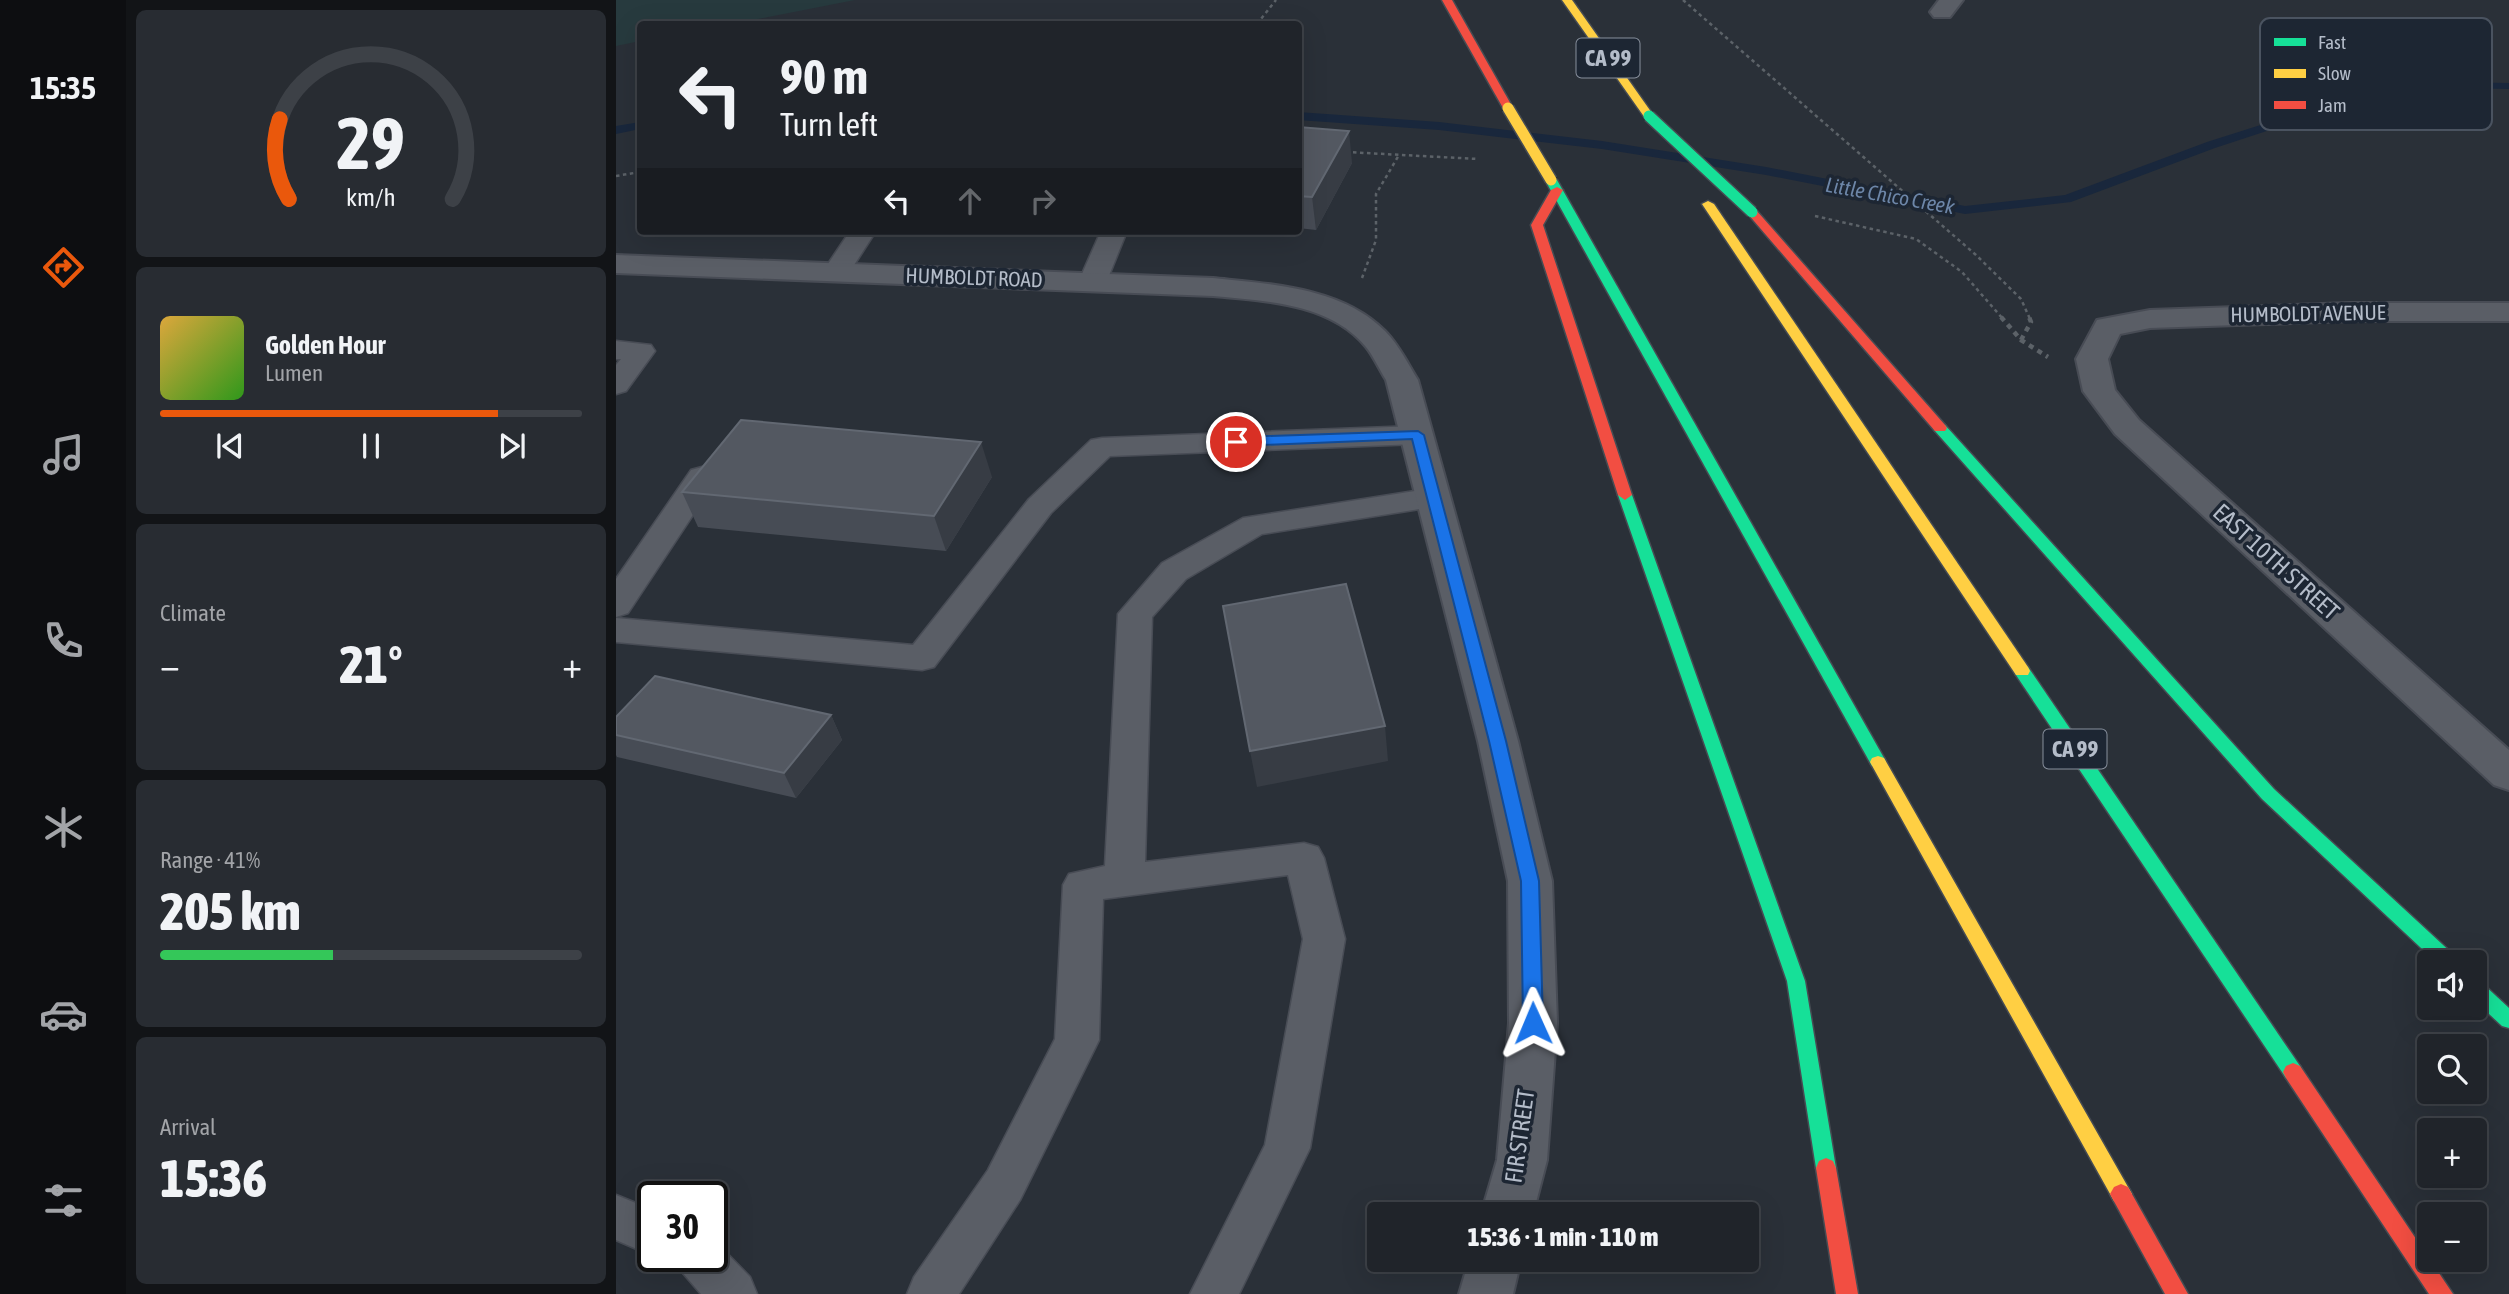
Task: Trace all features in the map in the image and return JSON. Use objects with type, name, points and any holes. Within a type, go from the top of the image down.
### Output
[{"type":"highway","points":[[1447,0],[1630,315],[2177,1294]]},
{"type":"highway","name":"CA 99","points":[[1567,0],[1686,171]]},
{"type":"highway","points":[[1648,116],[1752,212],[1894,377],[2268,794],[2435,950]]},
{"type":"highway","points":[[1554,185],[1537,225],[1612,460],[1796,981],[1847,1294]]},
{"type":"highway","name":"CA 99","points":[[1704,199],[2442,1294]]},
{"type":"highway","points":[[2487,1000],[2509,1020]]},
{"type":"street","name":"HUMBOLDT ROAD","points":[[616,264],[1213,288],[1285,294],[1331,307]]},
{"type":"street","name":"FIR STREET","points":[[1331,307],[1373,336],[1402,380],[1497,741],[1530,881],[1533,1023],[1522,1160],[1510,1202]]},
{"type":"street","name":"HUMBOLDT AVENUE","points":[[2108,327],[2150,318],[2350,312],[2509,312]]},
{"type":"street","name":"EAST 10TH STREET","points":[[2108,327],[2092,359],[2099,391],[2127,427],[2509,774]]},
{"type":"street","points":[[1486,1294],[1492,1272]]},
{"type":"lane","points":[[835,274],[860,235]]},
{"type":"lane","points":[[1092,283],[1112,235]]},
{"type":"lane","points":[[616,350],[641,351],[616,384]]},
{"type":"lane","points":[[616,630],[922,658],[1040,506],[1102,447],[1418,435]]},
{"type":"lane","points":[[616,605],[702,477]]},
{"type":"lane","points":[[1124,880],[1135,614],[1174,571],[1254,525],[1434,498]]},
{"type":"lane","points":[[931,1294],[1004,1185],[1077,1040],[1083,885],[1304,858],[1324,939],[1287,1148],[1214,1294]]},
{"type":"lane","points":[[616,1217],[637,1227]]},
{"type":"lane","points":[[713,1272],[733,1294]]},
{"type":"path","points":[[1259,21],[1276,0]]},
{"type":"path","points":[[1683,0],[1976,255],[2021,299],[2031,322],[2021,340]]},
{"type":"path","points":[[1334,152],[1478,159]]},
{"type":"path","points":[[1331,307],[1363,277],[1376,240],[1376,194],[1399,155]]},
{"type":"path","points":[[616,176],[637,172]]},
{"type":"path","points":[[1807,214],[1916,239],[1962,272],[2021,340],[2099,391]]},
{"type":"green space","points":[[616,0],[855,0],[747,21],[637,21],[637,42],[616,46]]},
{"type":"building","points":[[1302,127],[1349,131],[1312,197],[1302,196]]},
{"type":"building","points":[[741,420],[981,442],[934,516],[682,492]]},
{"type":"building","points":[[1346,584],[1385,726],[1250,751],[1223,606]]},
{"type":"building","points":[[655,676],[831,715],[784,773],[616,735],[616,717]]},
{"type":"waterway","name":"Little Chico Creek","points":[[2492,86],[2509,86]]},
{"type":"waterway","name":"Little Chico Creek","points":[[1302,116],[1439,126],[1602,145],[1766,171],[1965,210],[2067,199],[2260,129]]},
{"type":"waterway","name":"Little Chico Creek","points":[[616,130],[637,126]]},
{"type":"traffic: fast","points":[[1649,116],[1752,212]]},
{"type":"traffic: fast","points":[[1551,180],[1878,762]]},
{"type":"traffic: fast","points":[[1940,428],[2268,794],[2435,950]]},
{"type":"traffic: fast","points":[[1625,495],[1796,981],[1826,1168]]},
{"type":"traffic: fast","points":[[2022,671],[2293,1072]]},
{"type":"traffic: fast","points":[[2487,1000],[2509,1020]]},
{"type":"traffic: slow","points":[[1567,0],[1649,116]]},
{"type":"traffic: slow","points":[[1508,108],[1551,180]]},
{"type":"traffic: slow","points":[[1708,204],[2022,671]]},
{"type":"traffic: slow","points":[[1878,762],[2121,1194]]},
{"type":"traffic: jam","points":[[1447,0],[1508,108]]},
{"type":"traffic: jam","points":[[1557,190],[1537,225],[1625,495]]},
{"type":"traffic: jam","points":[[1752,212],[1940,428]]},
{"type":"traffic: jam","points":[[2293,1072],[2442,1294]]},
{"type":"traffic: jam","points":[[1826,1168],[1847,1294]]},
{"type":"traffic: jam","points":[[2121,1194],[2177,1294]]},
{"type":"route","points":[[1236,442],[1418,435],[1530,881],[1533,1023]]}]
